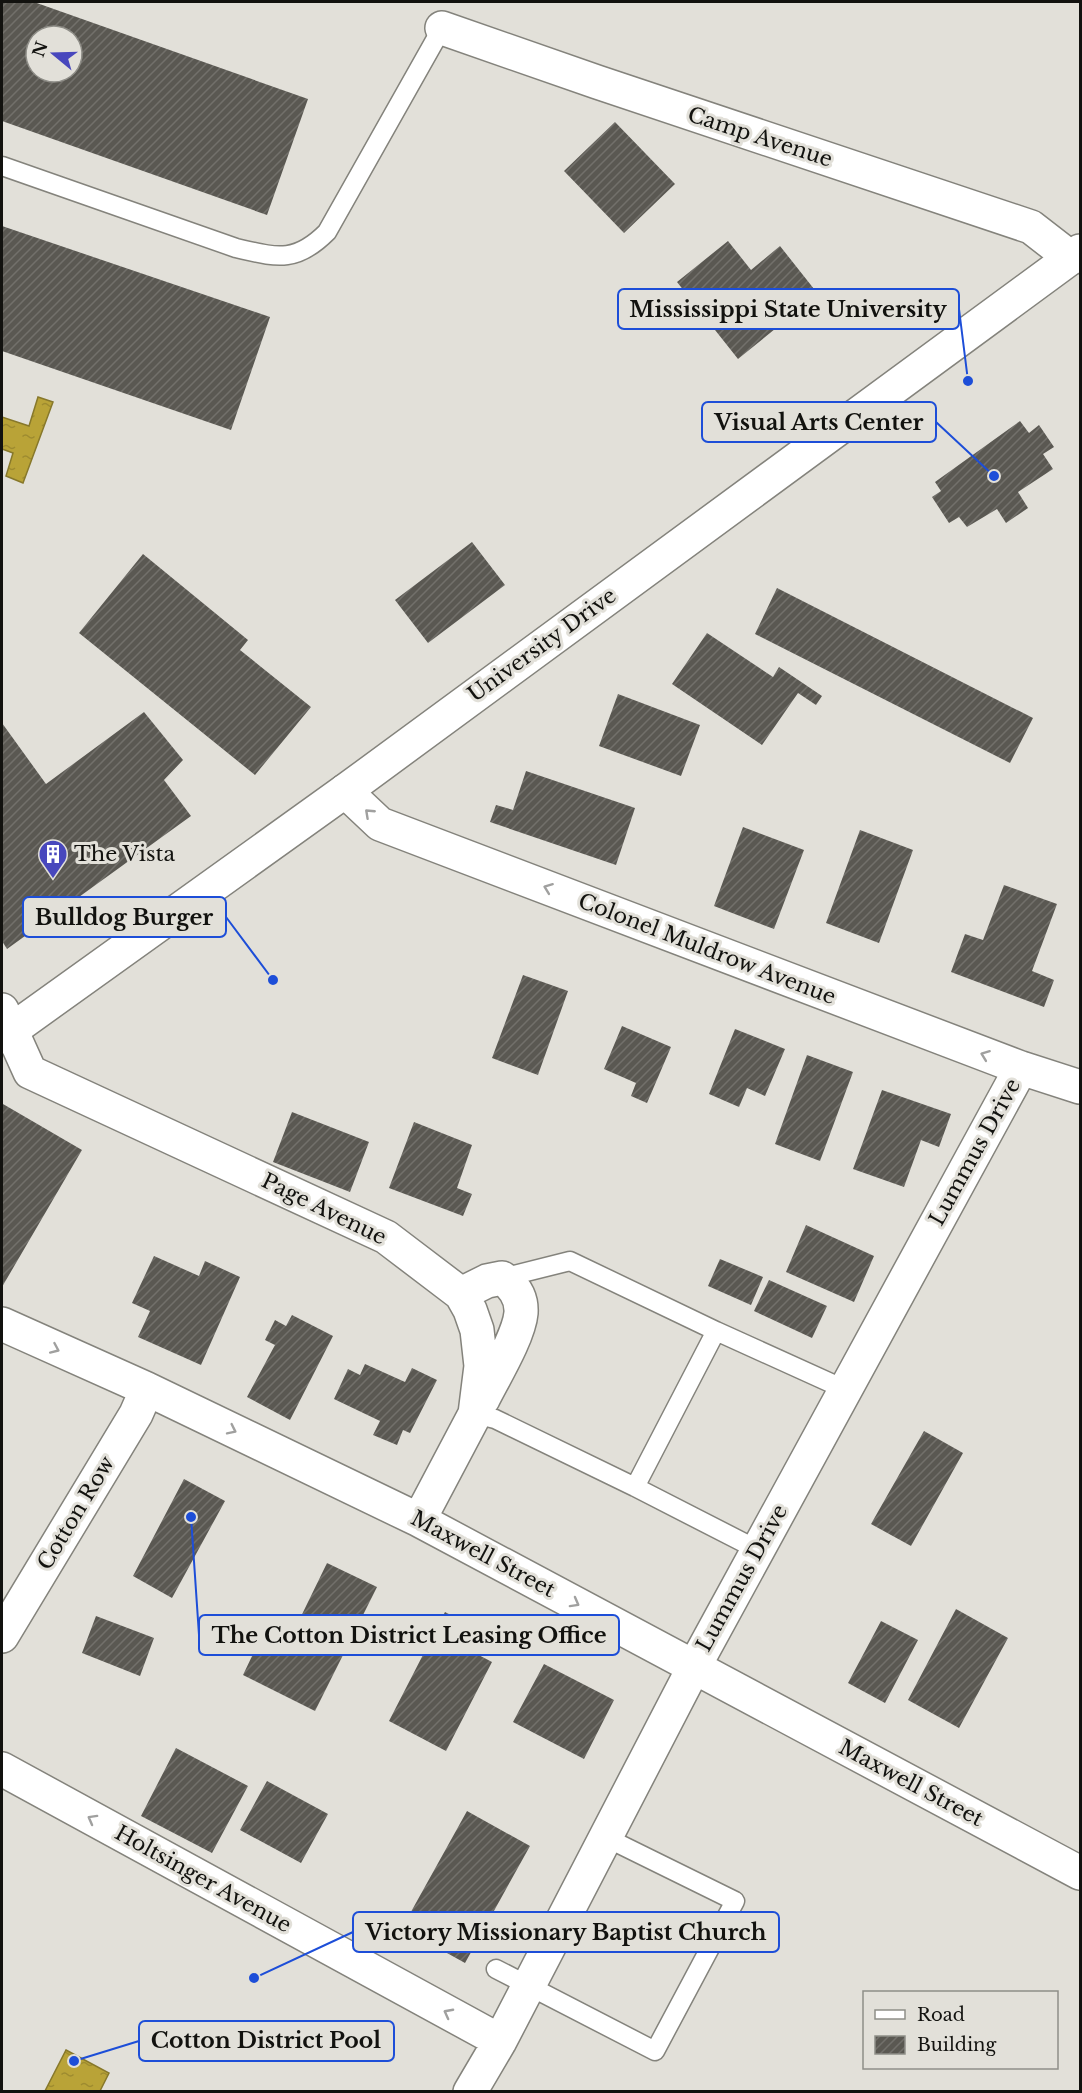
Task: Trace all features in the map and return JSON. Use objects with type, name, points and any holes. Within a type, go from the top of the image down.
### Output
[{"type":"street","name":"Camp Avenue","points":[[442,28],[1030,227],[1077,259]]},
{"type":"street","name":"University Drive","points":[[5,1025],[345,791],[1077,259]]},
{"type":"street","name":"Colonel Muldrow Avenue","points":[[345,791],[380,824],[1021,1068],[1080,1087]]},
{"type":"street","name":"Page Avenue","points":[[5,1025],[30,1072],[386,1237],[461,1293],[477,1330],[481,1366],[475,1414],[419,1520]]},
{"type":"street","name":"Lummus Drive","points":[[470,2091],[500,2040],[694,1667],[1021,1068]]},
{"type":"street","points":[[461,1293],[487,1281],[502,1278],[513,1286],[519,1296],[521,1313],[513,1339],[475,1414]]},
{"type":"street","name":"Maxwell Street","points":[[2,1324],[147,1389],[419,1520],[1080,1873]]},
{"type":"street","name":"Cotton Row","points":[[2,1636],[130,1424],[147,1389]]},
{"type":"street","name":"Holtsinger Avenue","points":[[2,1769],[500,2040]]},
{"type":"lane","points":[[2,166],[236,248],[273,257],[291,255],[313,246],[327,232],[442,28]]},
{"type":"lane","points":[[502,1278],[570,1261],[844,1389]]},
{"type":"lane","points":[[635,1487],[716,1331]]},
{"type":"lane","points":[[475,1414],[495,1419],[758,1550]]},
{"type":"lane","points":[[496,1969],[655,2051],[735,1901],[606,1837]]},
{"type":"water","points":[[38,397],[53,402],[23,483],[6,476],[13,453],[2,449],[2,417],[29,426]]},
{"type":"water","points":[[66,2050],[109,2073],[100,2091],[45,2091]]},
{"type":"building","points":[[2,2],[34,2],[308,99],[267,215],[2,121]]},
{"type":"building","points":[[615,122],[675,184],[624,233],[564,171]]},
{"type":"building","points":[[2,226],[270,317],[231,430],[2,351]]},
{"type":"building","points":[[728,241],[751,270],[780,246],[818,294],[738,359],[677,282]]},
{"type":"building","points":[[1020,421],[1029,433],[1039,425],[1054,447],[1043,454],[1053,469],[1018,492],[1028,508],[1006,523],[997,509],[967,527],[959,517],[949,523],[932,497],[941,491],[935,482]]},
{"type":"building","points":[[472,542],[505,585],[428,643],[395,600]]},
{"type":"building","points":[[143,554],[248,640],[240,650],[311,707],[255,775],[79,633]]},
{"type":"building","points":[[777,588],[1033,718],[1010,763],[755,634]]},
{"type":"building","points":[[707,633],[773,677],[779,667],[822,696],[816,705],[798,693],[762,745],[672,684]]},
{"type":"building","points":[[618,694],[700,725],[681,776],[599,746]]},
{"type":"building","name":"The Vista","points":[[144,712],[183,760],[164,780],[191,816],[7,949],[2,941],[2,723],[46,784]]},
{"type":"building","points":[[526,771],[635,808],[616,865],[490,822],[496,805],[513,810]]},
{"type":"building","points":[[743,827],[804,850],[774,929],[714,906]]},
{"type":"building","points":[[860,830],[913,850],[879,943],[826,923]]},
{"type":"building","points":[[1004,885],[1057,904],[1032,971],[1054,980],[1044,1007],[951,972],[965,934],[983,940]]},
{"type":"building","points":[[523,975],[568,991],[538,1075],[492,1058]]},
{"type":"building","points":[[622,1026],[671,1047],[647,1103],[631,1096],[636,1083],[604,1069]]},
{"type":"building","points":[[735,1029],[785,1049],[765,1096],[747,1088],[739,1107],[709,1094]]},
{"type":"building","points":[[807,1055],[853,1072],[820,1161],[775,1144]]},
{"type":"building","points":[[882,1090],[951,1114],[939,1147],[921,1140],[904,1187],[853,1169]]},
{"type":"building","points":[[3,1104],[82,1150],[2,1287],[2,1106]]},
{"type":"building","points":[[292,1112],[369,1142],[350,1192],[273,1162]]},
{"type":"building","points":[[414,1122],[472,1145],[457,1188],[472,1194],[463,1216],[389,1188]]},
{"type":"building","points":[[806,1225],[874,1256],[854,1302],[786,1272]]},
{"type":"building","points":[[154,1256],[199,1276],[205,1261],[240,1277],[201,1365],[138,1337],[150,1311],[132,1303]]},
{"type":"building","points":[[720,1259],[763,1277],[751,1305],[708,1286]]},
{"type":"building","points":[[769,1280],[827,1306],[812,1338],[754,1311]]},
{"type":"building","points":[[292,1315],[333,1336],[290,1420],[247,1397],[275,1345],[265,1340],[275,1320],[286,1326]]},
{"type":"building","points":[[365,1364],[405,1382],[412,1368],[437,1380],[410,1433],[403,1430],[397,1445],[373,1435],[380,1421],[334,1399],[348,1369],[360,1375]]},
{"type":"building","points":[[924,1431],[963,1453],[911,1546],[871,1524]]},
{"type":"building","points":[[184,1479],[225,1501],[172,1598],[133,1576]]},
{"type":"building","points":[[327,1563],[377,1587],[315,1711],[243,1675],[266,1627],[290,1639]]},
{"type":"building","points":[[956,1609],[1008,1638],[959,1728],[908,1700]]},
{"type":"building","points":[[445,1612],[481,1631],[471,1651],[492,1662],[446,1751],[389,1721]]},
{"type":"building","points":[[96,1616],[154,1638],[140,1676],[82,1653]]},
{"type":"building","points":[[881,1621],[918,1640],[885,1703],[848,1683]]},
{"type":"building","points":[[544,1664],[614,1700],[584,1759],[513,1722]]},
{"type":"building","points":[[176,1748],[248,1786],[212,1853],[141,1816]]},
{"type":"building","points":[[267,1781],[328,1814],[301,1863],[240,1830]]},
{"type":"building","points":[[467,1811],[530,1846],[465,1963],[402,1928]]},
{"type":"place","name":"Mississippi State University","points":[[968,381]]},
{"type":"place","name":"Visual Arts Center","points":[[994,476]]},
{"type":"place","name":"The Vista","points":[[53,880]]},
{"type":"place","name":"Bulldog Burger","points":[[273,980]]},
{"type":"place","name":"The Cotton District Leasing Office","points":[[191,1517]]},
{"type":"place","name":"Victory Missionary Baptist Church","points":[[254,1978]]},
{"type":"place","name":"Cotton District Pool","points":[[74,2061]]}]
